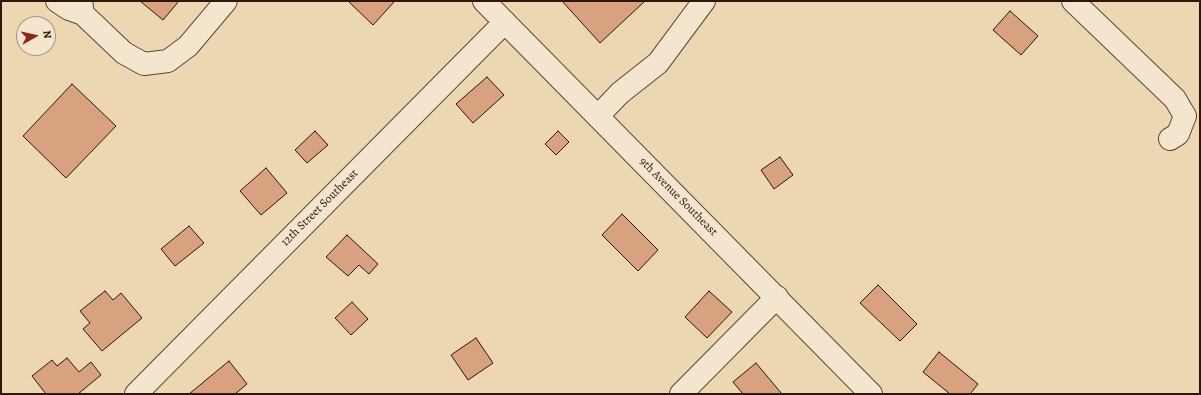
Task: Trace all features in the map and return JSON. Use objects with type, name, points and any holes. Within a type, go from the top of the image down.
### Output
[{"type":"street","points":[[57,1],[69,9],[82,8],[124,53],[144,64],[168,61],[188,46],[226,1]]},
{"type":"street","name":"9th Avenue Southeast","points":[[484,1],[871,394]]},
{"type":"street","points":[[598,116],[620,93],[658,63],[704,1]]},
{"type":"street","points":[[1073,1],[1175,99],[1185,116],[1178,134],[1170,139]]},
{"type":"street","name":"12th Street Southeast","points":[[136,394],[506,22]]},
{"type":"street","points":[[681,394],[777,297]]},
{"type":"building","points":[[140,1],[179,1],[163,20]]},
{"type":"building","points":[[348,1],[393,1],[394,2],[373,25]]},
{"type":"building","points":[[562,1],[645,1],[600,43]]},
{"type":"building","points":[[1010,11],[1038,36],[1021,55],[993,30]]},
{"type":"building","points":[[487,77],[504,95],[473,123],[456,104]]},
{"type":"building","points":[[72,84],[116,126],[66,178],[23,136]]},
{"type":"building","points":[[315,131],[328,145],[307,163],[295,150]]},
{"type":"building","points":[[558,131],[569,142],[556,155],[545,144]]},
{"type":"building","points":[[780,157],[793,175],[774,189],[761,170]]},
{"type":"building","points":[[266,168],[287,193],[261,215],[240,191]]},
{"type":"building","points":[[622,214],[658,250],[638,271],[602,235]]},
{"type":"building","points":[[189,226],[204,243],[175,266],[161,249]]},
{"type":"building","points":[[347,235],[378,264],[369,274],[359,265],[348,276],[326,257]]},
{"type":"building","points":[[878,285],[917,324],[900,341],[860,303]]},
{"type":"building","points":[[105,291],[113,300],[121,293],[142,318],[102,351],[83,329],[90,323],[80,311]]},
{"type":"building","points":[[709,291],[732,312],[707,338],[685,317]]},
{"type":"building","points":[[352,302],[368,319],[351,335],[335,318]]},
{"type":"building","points":[[476,338],[493,363],[468,380],[451,355]]},
{"type":"building","points":[[939,352],[978,384],[970,394],[950,394],[923,372]]},
{"type":"building","points":[[67,358],[79,372],[91,362],[101,375],[78,394],[46,394],[32,376],[52,360],[57,366]]},
{"type":"building","points":[[229,361],[247,384],[235,394],[189,394]]},
{"type":"building","points":[[756,363],[782,394],[743,394],[733,382]]}]
